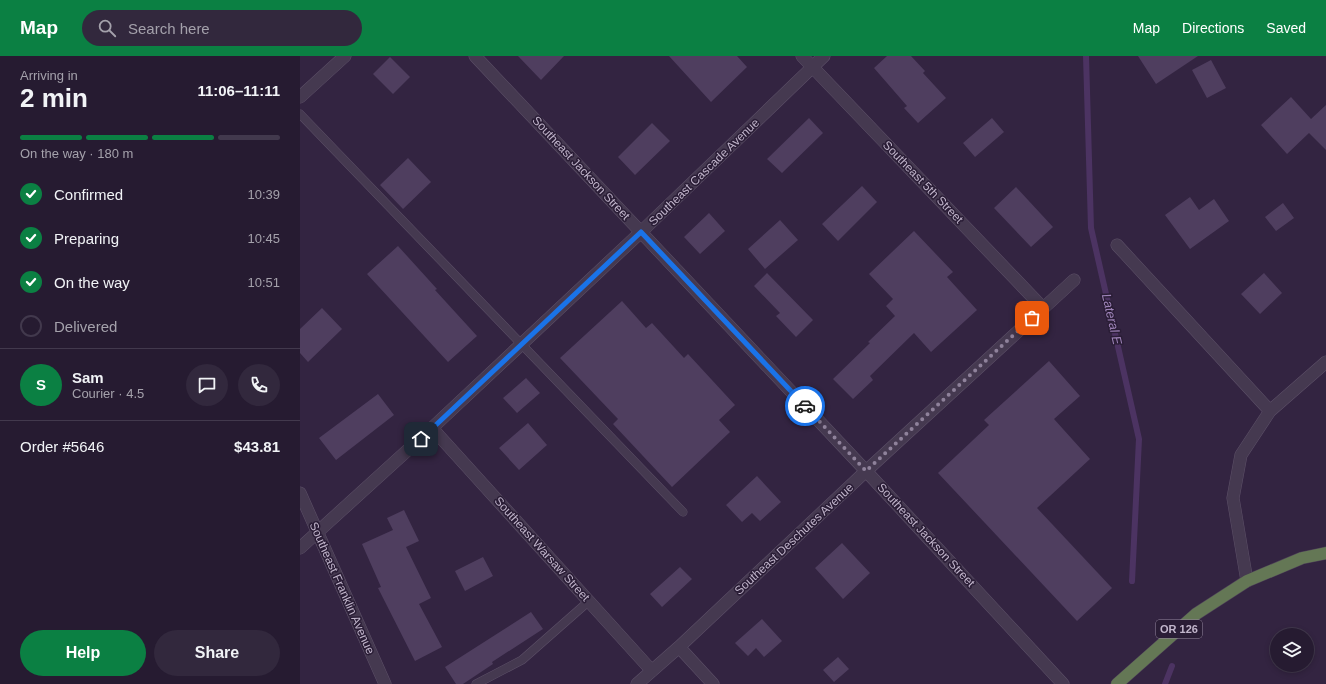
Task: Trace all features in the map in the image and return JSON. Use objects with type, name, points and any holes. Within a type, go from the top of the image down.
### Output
[{"type":"highway","name":"OR 126","points":[[1117,684],[1196,614],[1247,581],[1302,558],[1326,553]]},
{"type":"street","points":[[300,97],[345,56]]},
{"type":"street","name":"Southeast Jackson Street","points":[[475,56],[866,471],[1063,684]]},
{"type":"street","name":"Southeast 5th Street","points":[[802,56],[1043,308]]},
{"type":"street","name":"Southeast Cascade Avenue","points":[[300,548],[522,344],[824,56]]},
{"type":"street","points":[[1117,246],[1270,411]]},
{"type":"street","name":"Southeast Deschutes Avenue","points":[[637,684],[679,647],[866,471],[1074,280]]},
{"type":"street","points":[[1247,581],[1233,498],[1241,455],[1270,411],[1326,362]]},
{"type":"street","name":"Southeast Warsaw Street","points":[[432,428],[652,671]]},
{"type":"street","name":"Southeast Franklin Avenue","points":[[300,493],[385,684]]},
{"type":"street","points":[[679,647],[713,684]]},
{"type":"lane","points":[[300,114],[683,512]]},
{"type":"lane","points":[[476,684],[522,660],[589,601]]},
{"type":"building","points":[[518,56],[564,56],[541,80]]},
{"type":"building","points":[[669,56],[737,56],[747,67],[711,102]]},
{"type":"building","points":[[887,56],[911,56],[925,71],[923,73],[946,98],[918,123],[904,108],[907,106],[874,68]]},
{"type":"building","points":[[1138,56],[1198,56],[1156,84]]},
{"type":"building","points":[[390,57],[410,77],[393,94],[373,74]]},
{"type":"building","points":[[1211,60],[1226,88],[1207,98],[1192,70]]},
{"type":"building","points":[[1291,97],[1311,119],[1326,105],[1326,150],[1309,133],[1287,154],[1261,125]]},
{"type":"building","points":[[809,118],[823,133],[782,173],[767,159]]},
{"type":"building","points":[[992,118],[1004,132],[975,157],[963,143]]},
{"type":"building","points":[[652,123],[670,141],[635,175],[618,157]]},
{"type":"building","points":[[408,158],[431,182],[403,209],[380,185]]},
{"type":"building","points":[[862,186],[877,202],[838,241],[822,224]]},
{"type":"building","points":[[1016,187],[1053,227],[1031,247],[994,208]]},
{"type":"building","points":[[1190,197],[1199,210],[1214,199],[1229,221],[1190,249],[1165,215]]},
{"type":"building","points":[[1283,203],[1294,218],[1276,231],[1265,217]]},
{"type":"building","points":[[709,213],[725,231],[700,254],[684,237]]},
{"type":"building","points":[[780,220],[798,240],[765,269],[748,249]]},
{"type":"building","points":[[914,231],[953,272],[947,277],[977,310],[931,352],[914,333],[870,376],[873,380],[853,399],[833,379],[895,316],[886,306],[893,299],[869,274]]},
{"type":"building","points":[[398,246],[437,289],[435,290],[477,336],[448,362],[367,274]]},
{"type":"building","points":[[767,273],[813,320],[796,337],[776,316],[780,313],[754,286]]},
{"type":"building","points":[[1264,273],[1282,293],[1260,314],[1241,294]]},
{"type":"building","points":[[622,301],[646,328],[652,323],[684,358],[688,354],[735,405],[719,420],[730,432],[672,487],[613,424],[618,419],[560,358]]},
{"type":"building","points":[[322,308],[342,329],[308,362],[300,353],[300,329]]},
{"type":"building","points":[[1049,361],[1080,396],[1054,419],[1090,459],[1037,508],[1112,588],[1077,621],[938,473],[989,425],[984,420]]},
{"type":"building","points":[[526,378],[540,393],[517,413],[503,398]]},
{"type":"building","points":[[378,394],[394,415],[336,460],[319,438]]},
{"type":"building","points":[[528,423],[547,445],[519,470],[499,448]]},
{"type":"building","points":[[757,476],[781,502],[760,521],[752,513],[742,522],[726,505]]},
{"type":"building","points":[[404,510],[419,541],[406,547],[431,598],[419,604],[442,647],[415,661],[378,588],[381,587],[362,544],[393,530],[387,518]]},
{"type":"building","points":[[842,543],[870,573],[843,599],[815,568]]},
{"type":"building","points":[[483,557],[493,576],[465,591],[455,571]]},
{"type":"building","points":[[680,567],[692,579],[662,607],[650,594]]},
{"type":"building","points":[[531,612],[543,629],[492,662],[493,664],[463,684],[456,684],[445,667]]},
{"type":"building","points":[[762,619],[782,641],[764,657],[756,648],[748,656],[735,643]]},
{"type":"building","points":[[838,657],[849,669],[834,682],[823,670]]},
{"type":"waterway","name":"Lateral E","points":[[1086,56],[1091,228],[1139,439],[1132,581]]},
{"type":"waterway","name":"Lateral E","points":[[1165,684],[1172,666]]},
{"type":"way so far","points":[[805,406],[866,471],[1032,318]]},
{"type":"route","points":[[421,439],[641,232],[805,406]]}]
